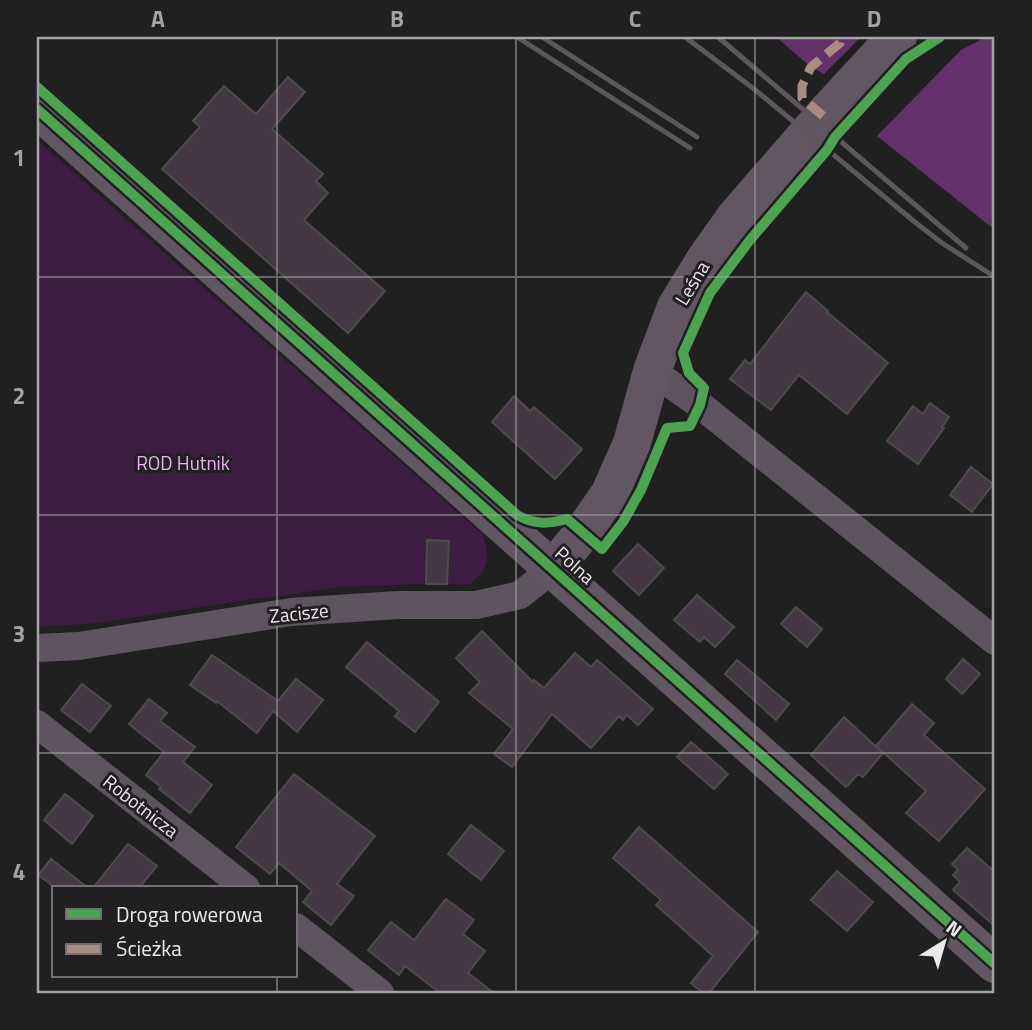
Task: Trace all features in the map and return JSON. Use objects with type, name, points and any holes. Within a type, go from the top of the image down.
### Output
[{"type":"street","name":"Leśna","points":[[553,569],[610,493],[632,443],[652,371],[676,307],[706,258],[736,216],[829,109],[898,37]]},
{"type":"street","name":"Polna","points":[[37,109],[995,964]]},
{"type":"street","points":[[652,371],[710,414],[995,642]]},
{"type":"street","name":"Zacisze","points":[[37,648],[79,646],[291,612],[398,605],[476,605],[520,595],[553,569]]},
{"type":"street","name":"Robotnicza","points":[[37,724],[243,886]]},
{"type":"street","points":[[298,929],[380,993]]},
{"type":"green space","name":"ROD Hutnik","points":[[37,140],[482,534],[487,550],[487,562],[476,579],[469,585],[342,587],[100,623],[37,627]]},
{"type":"shaded area","points":[[776,37],[861,37],[824,74],[811,67]]},
{"type":"shaded area","points":[[986,37],[995,37],[995,230],[877,136],[961,50]]},
{"type":"building","points":[[288,77],[305,92],[272,129],[323,174],[316,181],[328,193],[304,220],[385,291],[348,333],[162,169],[200,127],[193,121],[224,86],[256,114]]},
{"type":"building","points":[[806,292],[888,363],[847,414],[799,375],[771,410],[730,379],[745,360],[750,364]]},
{"type":"building","points":[[514,396],[530,411],[534,407],[582,449],[555,479],[492,422]]},
{"type":"building","points":[[930,403],[949,417],[918,464],[887,441],[913,406],[923,414]]},
{"type":"building","points":[[971,467],[993,484],[972,512],[950,495]]},
{"type":"building","points":[[427,540],[449,541],[447,584],[426,584]]},
{"type":"building","points":[[638,544],[664,568],[639,595],[613,571]]},
{"type":"building","points":[[697,595],[734,627],[715,647],[704,637],[700,642],[674,620]]},
{"type":"building","points":[[796,607],[822,629],[807,647],[781,624]]},
{"type":"building","points":[[482,631],[533,682],[534,680],[544,688],[575,653],[591,667],[597,660],[653,709],[638,725],[627,715],[623,720],[619,716],[591,748],[552,714],[512,767],[494,754],[513,729],[469,693],[480,682],[456,658]]},
{"type":"building","points":[[367,642],[439,702],[415,732],[395,716],[399,711],[346,667]]},
{"type":"building","points":[[212,655],[278,701],[296,679],[323,700],[297,732],[273,711],[257,733],[217,701],[216,703],[190,685]]},
{"type":"building","points":[[963,659],[980,674],[962,694],[946,679]]},
{"type":"building","points":[[737,660],[789,704],[776,720],[725,674]]},
{"type":"building","points":[[82,684],[111,706],[90,732],[61,710]]},
{"type":"building","points":[[149,699],[167,713],[160,721],[195,747],[183,762],[212,785],[190,813],[146,775],[164,752],[129,724]]},
{"type":"building","points":[[912,704],[934,723],[924,735],[985,789],[939,841],[906,813],[926,791],[876,746]]},
{"type":"building","points":[[844,717],[883,753],[863,777],[858,774],[846,787],[811,755]]},
{"type":"building","points":[[691,742],[728,774],[714,789],[677,757]]},
{"type":"building","points":[[294,774],[375,836],[337,884],[354,896],[331,925],[303,902],[312,891],[279,863],[270,874],[236,847]]},
{"type":"building","points":[[65,794],[93,816],[72,844],[44,820]]},
{"type":"building","points":[[471,825],[504,851],[481,880],[448,854]]},
{"type":"building","points":[[639,827],[758,932],[709,993],[703,993],[691,983],[713,956],[656,905],[661,900],[613,858]]},
{"type":"building","points":[[128,844],[157,866],[141,886],[95,886]]},
{"type":"building","points":[[967,848],[995,872],[995,926],[953,890],[960,882],[953,875],[958,870],[952,864]]},
{"type":"building","points":[[51,859],[85,886],[53,886],[38,875]]},
{"type":"building","points":[[837,871],[873,902],[847,931],[811,900]]},
{"type":"building","points":[[446,899],[474,920],[463,934],[485,951],[468,973],[494,993],[440,993],[405,966],[399,975],[368,950],[391,922],[414,940]]},
{"type":"railway","points":[[517,37],[690,148]]},
{"type":"railway","points":[[542,37],[697,137]]},
{"type":"railway","points":[[685,37],[754,89],[916,223],[995,277]]},
{"type":"railway","points":[[718,37],[966,248]]},
{"type":"marked path","points":[[823,116],[802,98],[802,86],[811,67],[840,43],[841,37]]},
{"type":"cycle path","points":[[37,87],[517,515],[542,523],[567,519],[602,549],[623,522],[641,490],[667,428],[690,426],[700,405],[704,388],[689,373],[683,353],[710,293],[835,137],[906,59],[940,37]]},
{"type":"cycle path","points":[[37,109],[995,964]]}]
